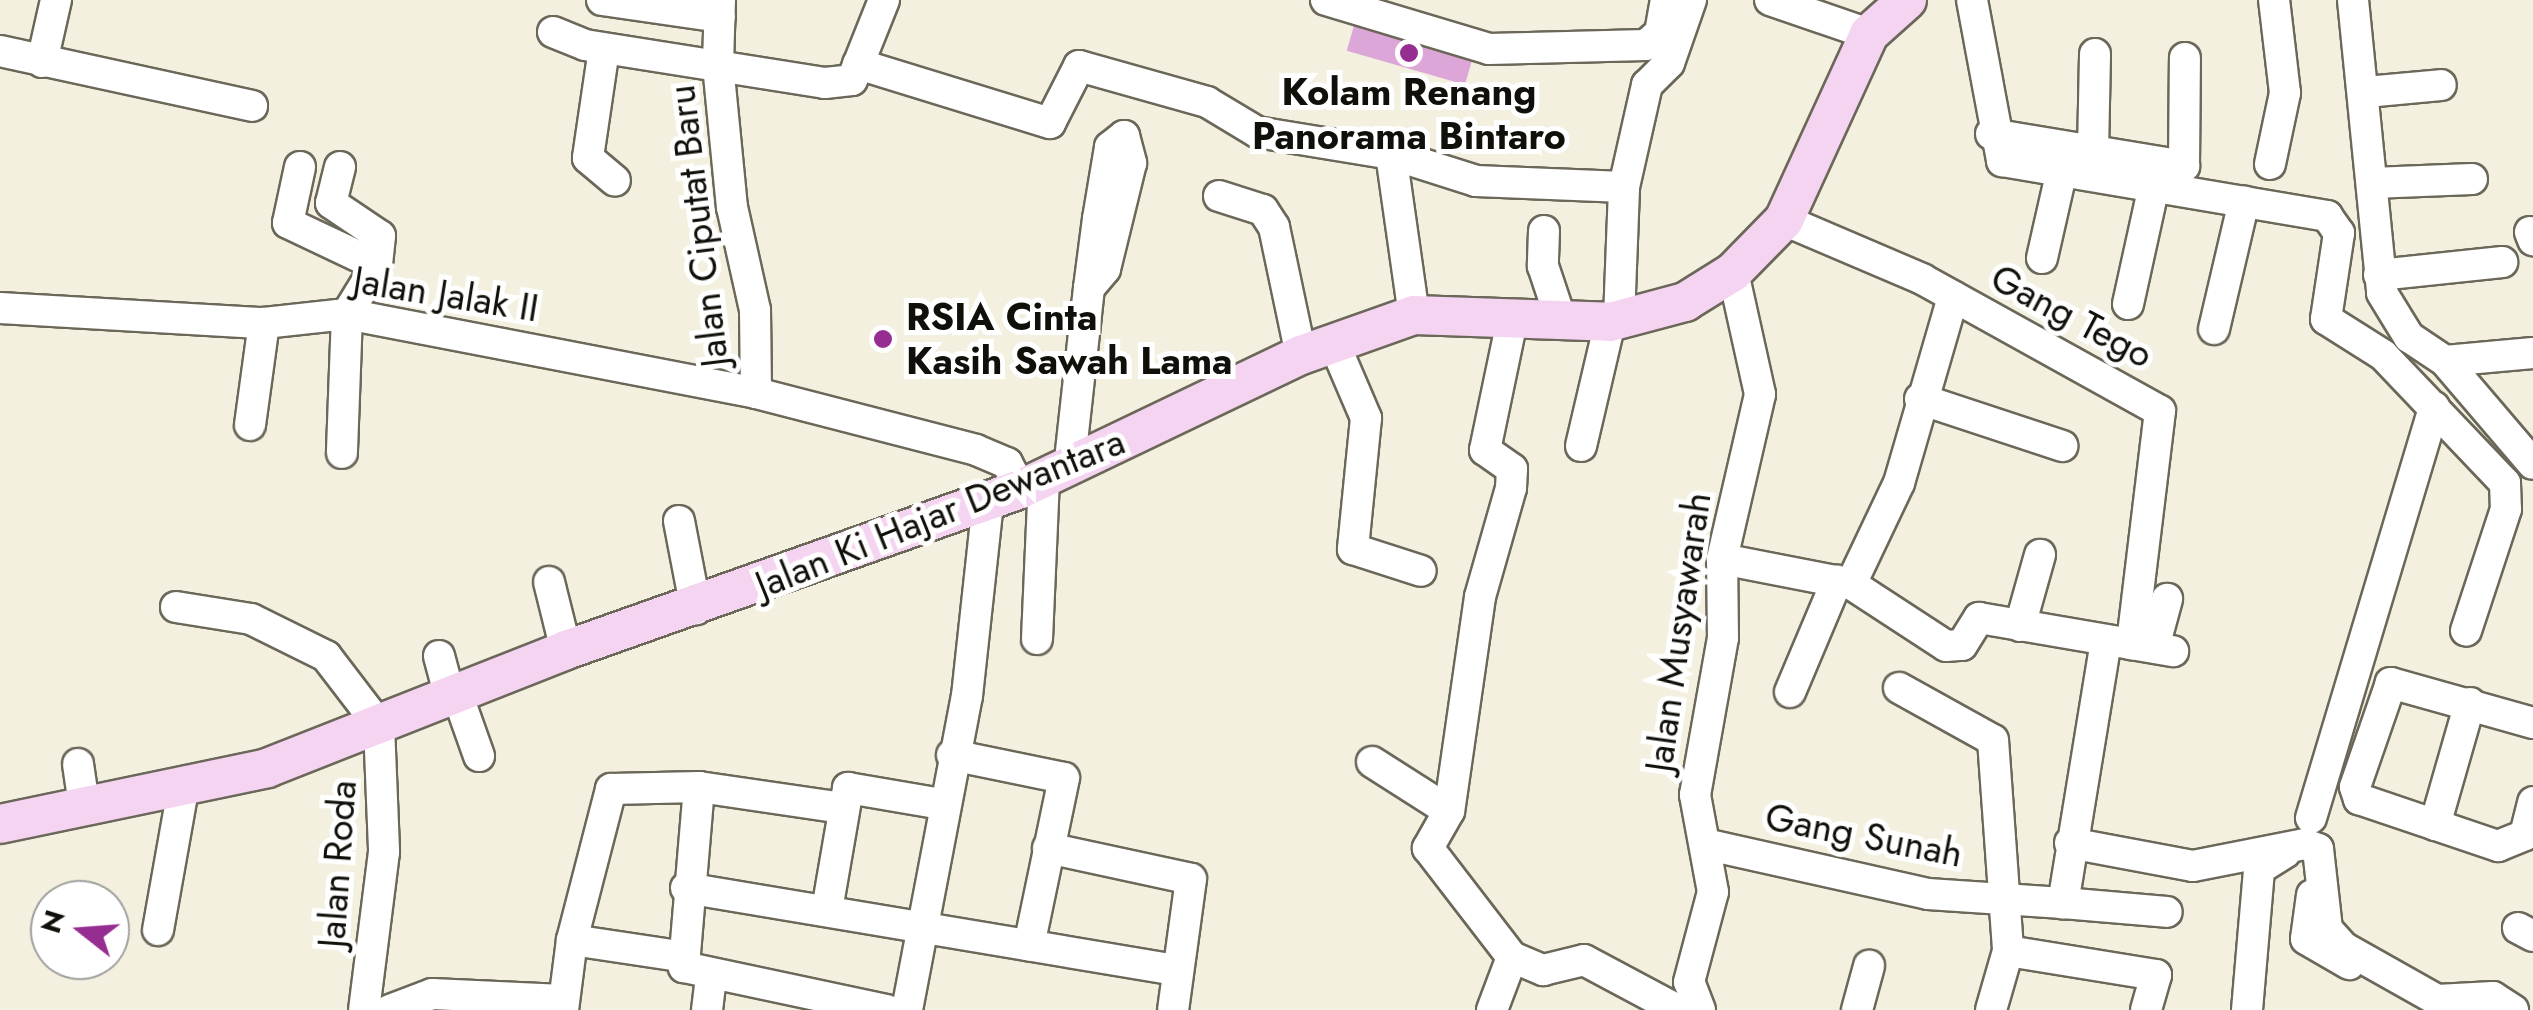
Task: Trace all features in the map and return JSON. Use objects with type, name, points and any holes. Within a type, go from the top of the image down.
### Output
[{"type":"main road","name":"Jalan Ki Hajar Dewantara","points":[[0,824],[183,789],[380,725],[452,692],[566,650],[634,616],[696,609],[1031,485],[1317,348],[1414,315],[1614,320],[1685,302],[1733,272],[1784,220],[1869,34],[1907,0]]},
{"type":"street","points":[[42,62],[56,0]]},
{"type":"street","points":[[602,0],[720,8]]},
{"type":"street","points":[[552,32],[604,48],[825,83],[852,80],[884,0]]},
{"type":"street","points":[[1326,0],[1489,49],[1646,45],[1660,33],[1666,0]]},
{"type":"street","points":[[1580,446],[1614,320],[1624,187],[1648,85],[1668,63],[1691,0]]},
{"type":"street","points":[[1770,0],[1869,34]]},
{"type":"street","points":[[1972,0],[1991,134],[2002,161],[2328,216],[2339,233],[2326,319],[2382,355],[2505,483],[2506,509],[2466,631]]},
{"type":"street","points":[[2270,164],[2285,92],[2274,0]]},
{"type":"street","points":[[2353,0],[2366,92],[2379,275],[2391,313],[2444,361],[2529,453]]},
{"type":"street","name":"Jalan Ciputat Baru","points":[[720,8],[718,64],[732,207],[755,310],[756,393],[976,450],[1006,463],[1031,485]]},
{"type":"street","points":[[604,48],[588,158],[615,181]]},
{"type":"street","points":[[0,52],[252,106]]},
{"type":"street","points":[[2093,151],[2094,54]]},
{"type":"street","points":[[1991,134],[2184,166],[2185,58]]},
{"type":"street","points":[[858,64],[1050,123],[1079,66],[1207,102],[1257,132],[1391,154],[1476,181],[1624,187]]},
{"type":"street","points":[[2366,92],[2441,85]]},
{"type":"street","points":[[1391,154],[1414,315]]},
{"type":"street","points":[[300,167],[288,223],[376,264]]},
{"type":"street","points":[[340,167],[331,203],[378,230],[376,264],[348,314],[342,454]]},
{"type":"street","points":[[2042,258],[2062,170]]},
{"type":"street","points":[[2372,184],[2472,178]]},
{"type":"street","points":[[2128,304],[2154,186]]},
{"type":"street","points":[[1219,196],[1264,210],[1274,227],[1317,348],[1366,418],[1353,549],[1421,571]]},
{"type":"street","points":[[2214,330],[2244,201]]},
{"type":"street","name":"Gang Tego","points":[[1784,220],[1952,297],[2160,411],[2141,646]]},
{"type":"street","points":[[1544,231],[1543,266],[1561,320]]},
{"type":"street","points":[[2379,275],[2502,262]]},
{"type":"street","name":"Jalan Musyawarah","points":[[1685,1008],[1713,892],[1709,845],[1695,795],[1723,638],[1722,559],[1760,394],[1733,272]]},
{"type":"street","points":[[907,1010],[918,925],[952,755],[1089,288]]},
{"type":"street","points":[[1790,692],[1898,483],[1952,297]]},
{"type":"street","name":"Jalan Jalak II","points":[[0,308],[264,324],[348,314],[756,393]]},
{"type":"street","points":[[1513,316],[1486,450],[1512,469],[1510,488],[1480,596],[1449,811],[1428,848],[1512,957],[1543,970],[1584,960],[1685,1008]]},
{"type":"street","points":[[250,425],[264,324]]},
{"type":"street","points":[[2444,361],[2533,353]]},
{"type":"street","points":[[1920,399],[2062,446]]},
{"type":"street","points":[[2310,818],[2434,407]]},
{"type":"street","points":[[1031,485],[1037,638]]},
{"type":"street","points":[[679,520],[696,609]]},
{"type":"street","points":[[2020,626],[2040,555]]},
{"type":"street","points":[[1722,559],[1844,583],[1946,646],[1962,644],[1979,618],[2141,646]]},
{"type":"street","points":[[549,582],[566,650]]},
{"type":"street","points":[[2063,903],[2070,842],[2141,646],[2167,599]]},
{"type":"street","points":[[176,607],[251,619],[326,656],[380,725]]},
{"type":"street","points":[[439,656],[479,756]]},
{"type":"street","points":[[2533,723],[2391,683],[2355,787],[2359,800],[2514,847],[2533,802]]},
{"type":"street","points":[[1899,688],[1993,740],[2008,951],[1991,1010]]},
{"type":"street","points":[[2435,825],[2470,703]]},
{"type":"street","name":"Jalan Roda","points":[[364,1010],[384,852],[380,725]]},
{"type":"street","points":[[952,755],[1061,774],[1029,945]]},
{"type":"street","points":[[1372,762],[1449,811]]},
{"type":"street","points":[[78,764],[84,805]]},
{"type":"street","points":[[390,1010],[432,994],[563,1005],[572,940],[606,794],[622,784],[699,787],[843,808]]},
{"type":"street","points":[[699,787],[679,956],[687,970],[886,1010]]},
{"type":"street","points":[[828,910],[843,808],[852,787],[942,804]]},
{"type":"street","points":[[158,930],[183,789]]},
{"type":"street","points":[[2070,842],[2193,866],[2304,844],[2318,850],[2327,928],[2343,947],[2436,1000],[2493,996],[2513,1010]]},
{"type":"street","name":"Gang Sunah","points":[[1709,845],[1928,894],[2166,912]]},
{"type":"street","points":[[1048,848],[1192,879],[1173,1010]]},
{"type":"street","points":[[2258,1006],[2259,869],[2293,850],[2315,872],[2306,939],[2428,1010]]},
{"type":"street","points":[[686,888],[1177,970]]},
{"type":"street","points":[[572,940],[679,956]]},
{"type":"street","points":[[2008,951],[2156,975],[2146,1010]]},
{"type":"street","points":[[1492,1010],[1512,957]]},
{"type":"street","points":[[1858,1010],[1869,966]]},
{"type":"street","points":[[706,1010],[712,978]]},
{"type":"shaded area","name":"Kolam Renang Panorama Bintaro","points":[[1355,22],[1473,56],[1465,85],[1347,51]]},
{"type":"place","name":"Kolam Renang Panorama Bintaro","points":[[1409,53]]},
{"type":"place","name":"RSIA Cinta Kasih Sawah Lama","points":[[883,339]]}]
